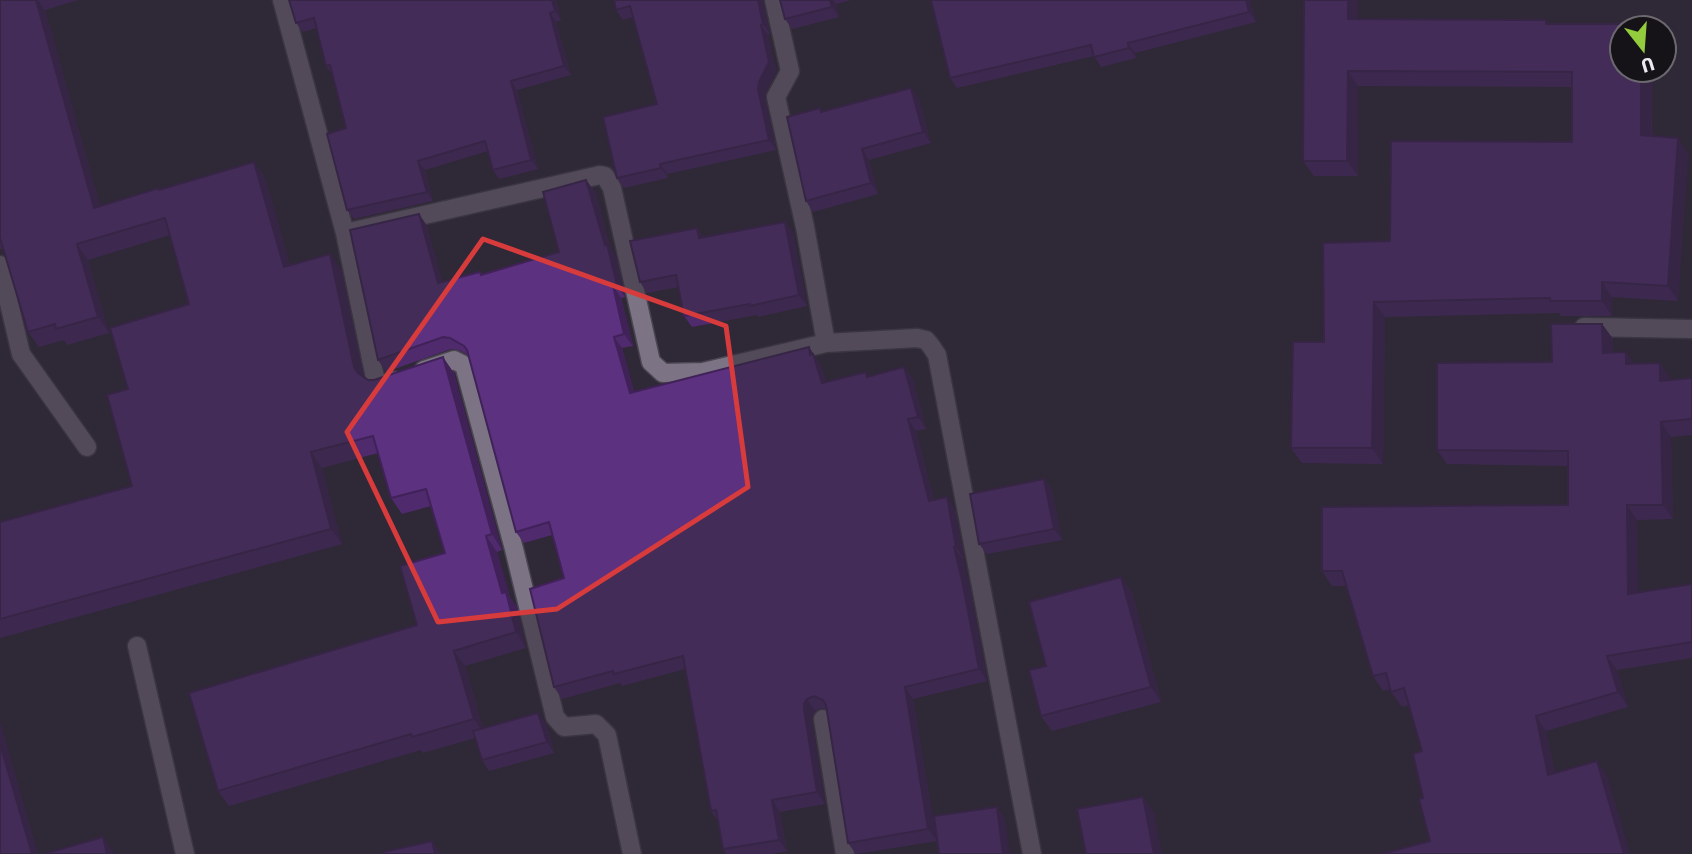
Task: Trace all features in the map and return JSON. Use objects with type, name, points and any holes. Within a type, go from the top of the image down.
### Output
[{"type":"street","points":[[282,0],[345,233],[376,380],[382,385],[454,360],[464,365],[514,549],[555,718],[564,727],[596,724],[607,735],[632,854]]},
{"type":"street","points":[[774,0],[790,71],[776,97],[827,343]]},
{"type":"street","points":[[345,233],[600,175],[606,176],[612,188],[652,362],[663,373],[703,372],[827,343],[917,338],[931,345],[937,355],[1032,854]]},
{"type":"street","points":[[0,265],[21,354],[87,447]]},
{"type":"street","points":[[1571,327],[1692,330]]},
{"type":"street","points":[[137,646],[185,854]]},
{"type":"street","points":[[823,719],[845,854]]},
{"type":"highlighted area","points":[[483,239],[726,326],[748,487],[557,609],[438,622],[347,432]]},
{"type":"building","points":[[0,0],[36,0],[94,208],[254,162],[284,267],[330,254],[354,367],[358,373],[368,380],[374,380],[443,357],[492,534],[486,536],[502,593],[506,592],[516,632],[454,651],[474,719],[412,737],[411,734],[218,791],[189,693],[417,625],[400,566],[445,553],[426,489],[391,498],[373,436],[311,452],[331,529],[0,619],[0,522],[132,486],[107,395],[128,389],[110,328],[189,304],[165,218],[77,244],[98,317],[56,329],[55,324],[28,332],[0,238]]},
{"type":"building","points":[[289,0],[552,0],[555,11],[550,13],[564,66],[511,81],[531,160],[493,170],[485,141],[418,161],[427,192],[347,210],[327,134],[346,128],[330,65],[326,66],[314,18],[296,23]]},
{"type":"building","points":[[614,0],[758,0],[769,62],[758,89],[769,140],[660,164],[661,168],[617,178],[603,117],[657,104],[630,6],[616,10]]},
{"type":"building","points":[[780,0],[830,0],[832,7],[785,19]]},
{"type":"building","points":[[931,0],[1246,0],[1249,12],[1128,43],[1129,48],[1094,57],[1091,45],[950,78]]},
{"type":"building","points":[[1304,0],[1348,0],[1348,19],[1546,20],[1546,24],[1608,24],[1608,84],[1641,84],[1641,135],[1678,138],[1668,286],[1602,282],[1602,301],[1550,301],[1550,298],[1374,302],[1372,448],[1291,448],[1293,342],[1324,342],[1323,243],[1390,241],[1391,141],[1572,142],[1572,72],[1348,71],[1347,161],[1303,161]]},
{"type":"building","points":[[911,88],[923,132],[862,149],[871,183],[806,201],[787,117],[820,108],[821,112]]},
{"type":"building","points":[[586,180],[617,285],[613,286],[624,334],[614,337],[630,393],[809,347],[822,383],[866,372],[867,377],[904,367],[918,417],[908,419],[929,501],[947,497],[954,547],[979,669],[905,687],[928,829],[848,843],[826,705],[823,700],[814,696],[807,699],[804,709],[817,792],[772,800],[779,840],[723,849],[716,810],[711,811],[683,656],[554,687],[530,589],[564,578],[549,522],[516,532],[467,350],[450,338],[443,337],[378,360],[350,230],[419,214],[438,283],[480,272],[481,275],[559,252],[543,192]]},
{"type":"building","points":[[785,222],[799,295],[684,316],[676,275],[640,282],[630,241],[697,228],[699,238]]},
{"type":"building","points":[[1551,324],[1602,324],[1603,353],[1626,352],[1626,364],[1660,363],[1660,381],[1692,378],[1692,419],[1661,422],[1663,505],[1627,505],[1628,594],[1692,584],[1692,642],[1607,656],[1618,692],[1536,716],[1548,775],[1597,761],[1624,854],[1382,854],[1430,841],[1419,799],[1423,798],[1413,754],[1422,751],[1404,688],[1391,692],[1386,673],[1373,676],[1342,571],[1322,571],[1322,507],[1568,505],[1568,451],[1437,450],[1437,363],[1552,362]]},
{"type":"building","points":[[1044,479],[1054,529],[979,544],[970,494]]},
{"type":"building","points":[[1121,577],[1151,687],[1041,716],[1029,670],[1046,666],[1029,602]]},
{"type":"building","points":[[538,713],[547,742],[482,760],[473,731]]},
{"type":"building","points":[[0,744],[32,854],[0,854]]},
{"type":"building","points":[[1143,797],[1154,854],[1086,854],[1077,809]]},
{"type":"building","points":[[997,807],[1003,854],[939,854],[934,816]]},
{"type":"building","points":[[103,837],[107,854],[44,854]]},
{"type":"building","points":[[432,841],[435,854],[384,854],[384,852]]}]
